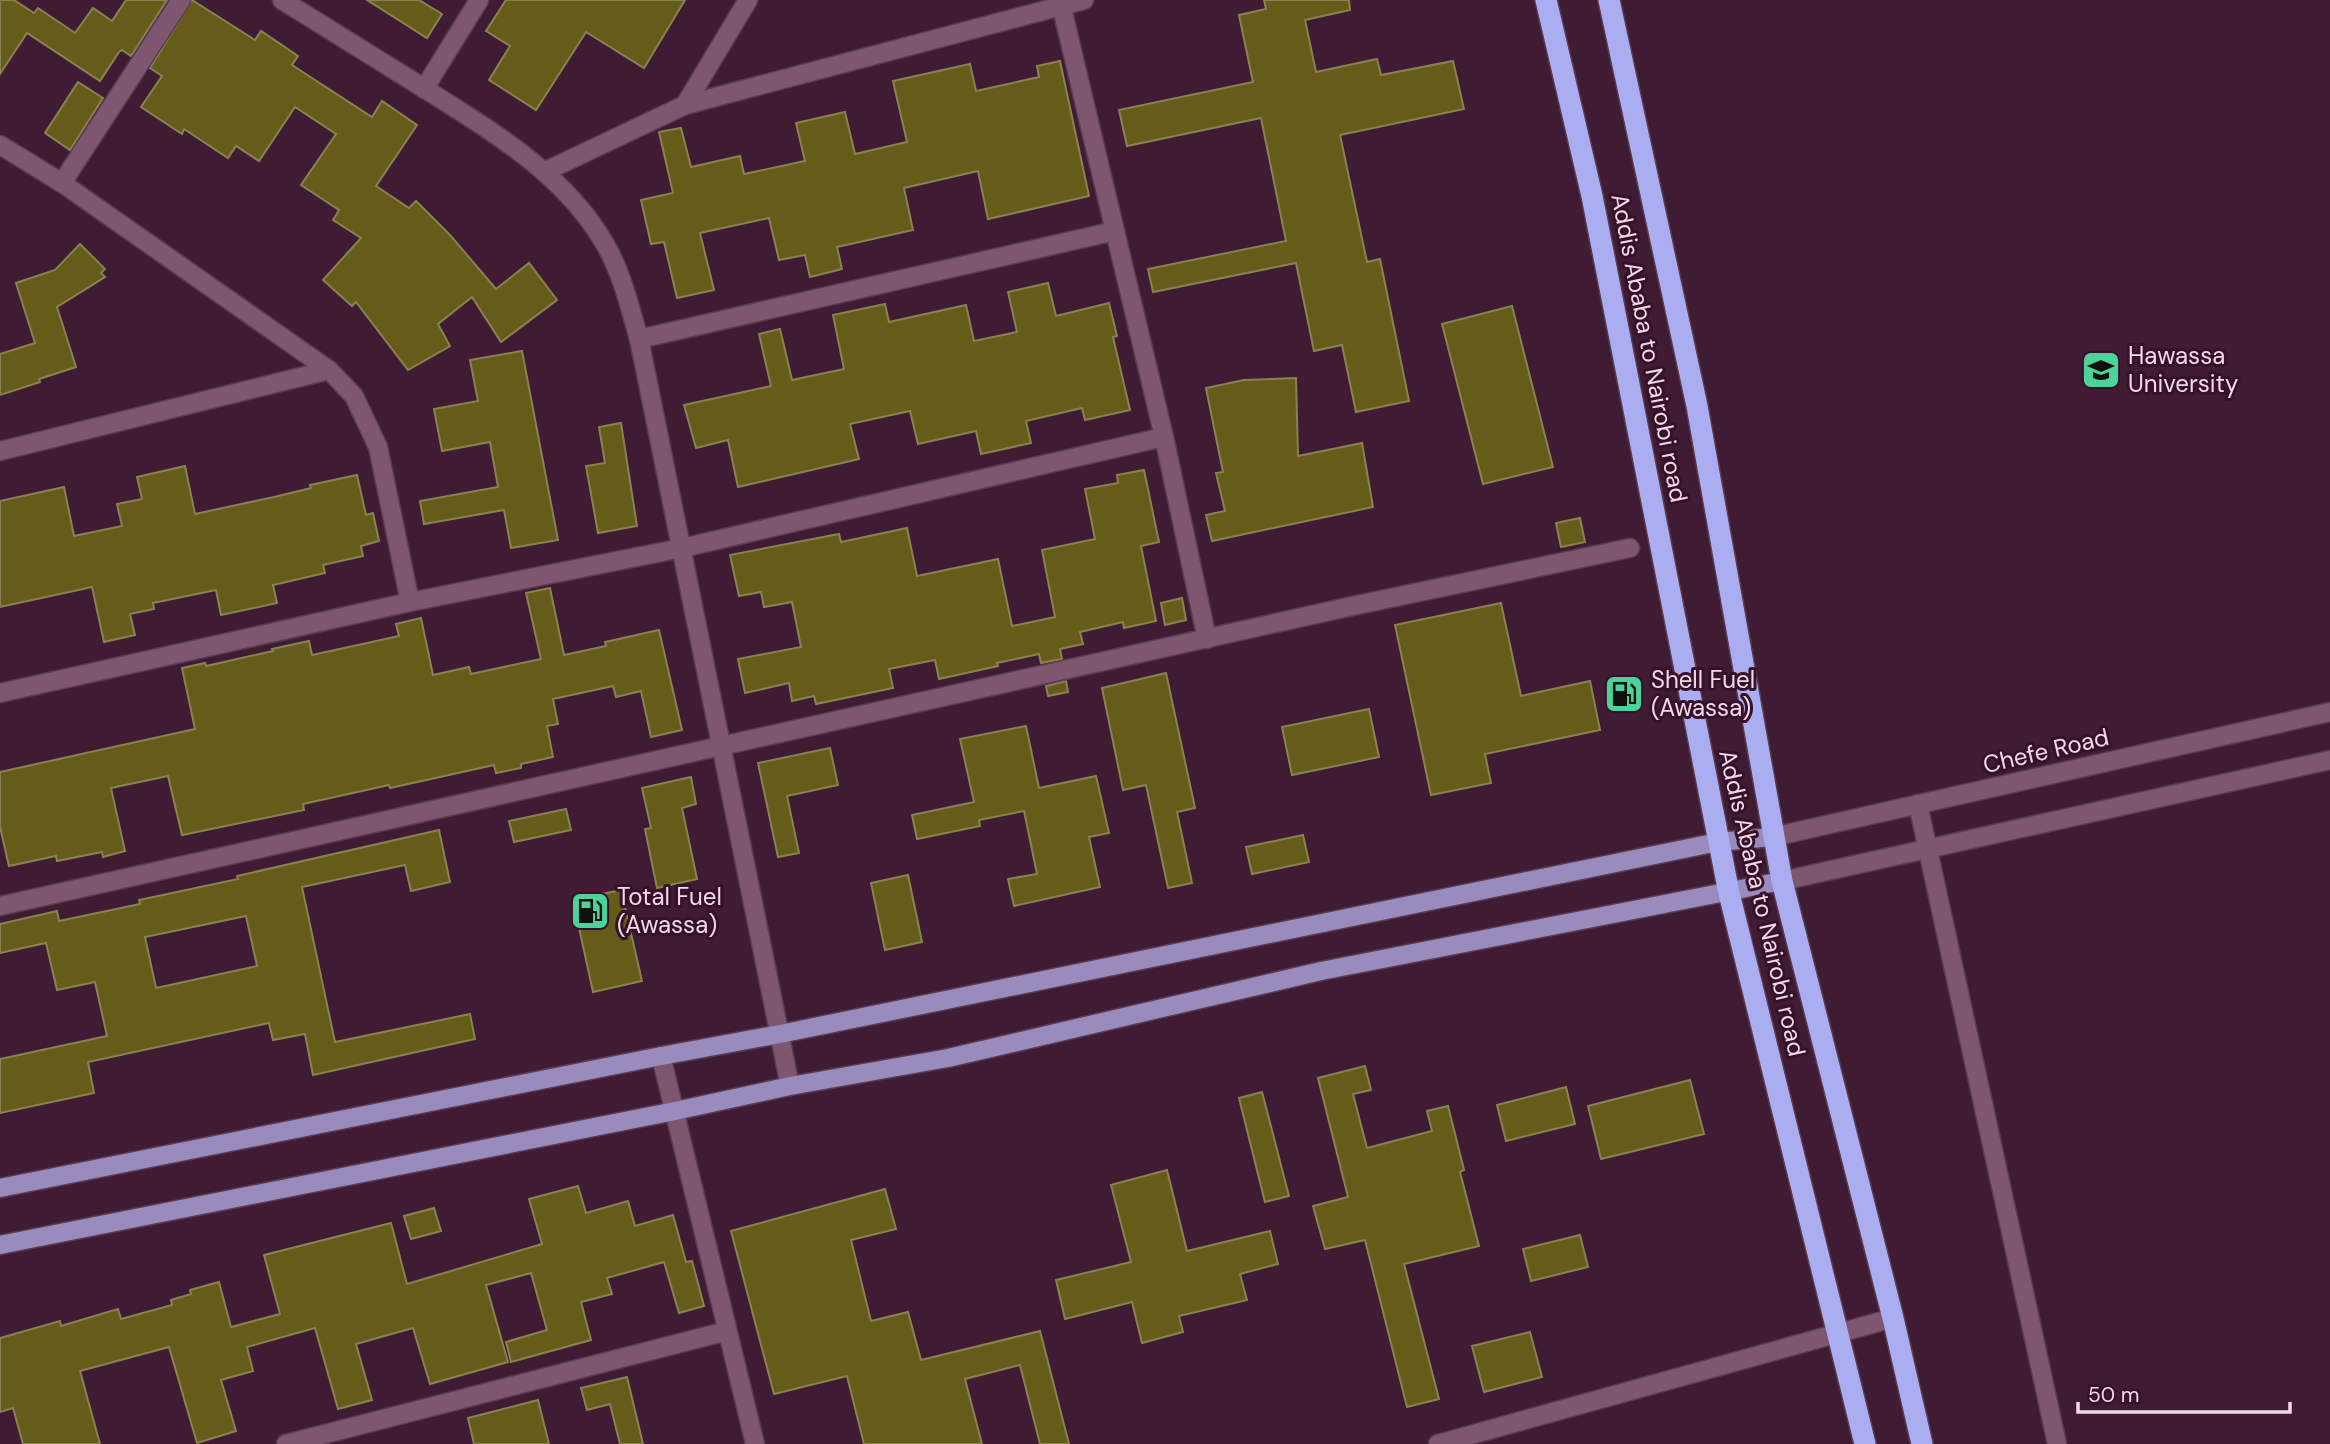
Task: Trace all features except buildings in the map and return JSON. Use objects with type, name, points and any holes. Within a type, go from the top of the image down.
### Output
[{"type":"highway","name":"Addis Ababa to Nairobi road","points":[[1546,0],[1592,196],[1729,893],[1865,1444]]},
{"type":"highway","name":"Addis Ababa to Nairobi road","points":[[1609,0],[1698,406],[1772,837],[1922,1444]]},
{"type":"main road","points":[[0,1188],[780,1034],[1718,842],[1772,837]]},
{"type":"main road","points":[[0,1245],[790,1086],[948,1058],[1321,971],[1782,881]]},
{"type":"street","points":[[62,183],[181,0]]},
{"type":"street","points":[[282,0],[490,130],[544,172],[579,206],[606,246],[626,292],[639,339],[790,1086]]},
{"type":"street","points":[[424,89],[479,0]]},
{"type":"street","points":[[685,105],[748,0]]},
{"type":"street","points":[[544,172],[685,105],[1061,3],[1084,0]]},
{"type":"street","points":[[1061,3],[1164,437],[1206,639]]},
{"type":"street","points":[[0,145],[62,183],[329,370],[354,396],[379,447],[410,602]]},
{"type":"street","points":[[639,339],[1115,231]]},
{"type":"street","points":[[0,452],[329,370]]},
{"type":"street","points":[[0,692],[410,602],[682,548],[1164,437]]},
{"type":"street","points":[[0,906],[1630,548]]},
{"type":"street","name":"Chefe Road","points":[[1772,837],[2330,712]]},
{"type":"street","points":[[1782,881],[2330,760]]},
{"type":"street","points":[[1918,804],[2057,1444]]},
{"type":"street","points":[[661,1056],[755,1444]]},
{"type":"street","points":[[1438,1444],[1893,1318]]},
{"type":"street","points":[[286,1444],[727,1331]]},
{"type":"place","name":"Hawassa University","points":[[2101,370]]},
{"type":"place","name":"Shell Fuel (Awassa)","points":[[1624,694]]},
{"type":"place","name":"Total Fuel (Awassa)","points":[[590,911]]}]
